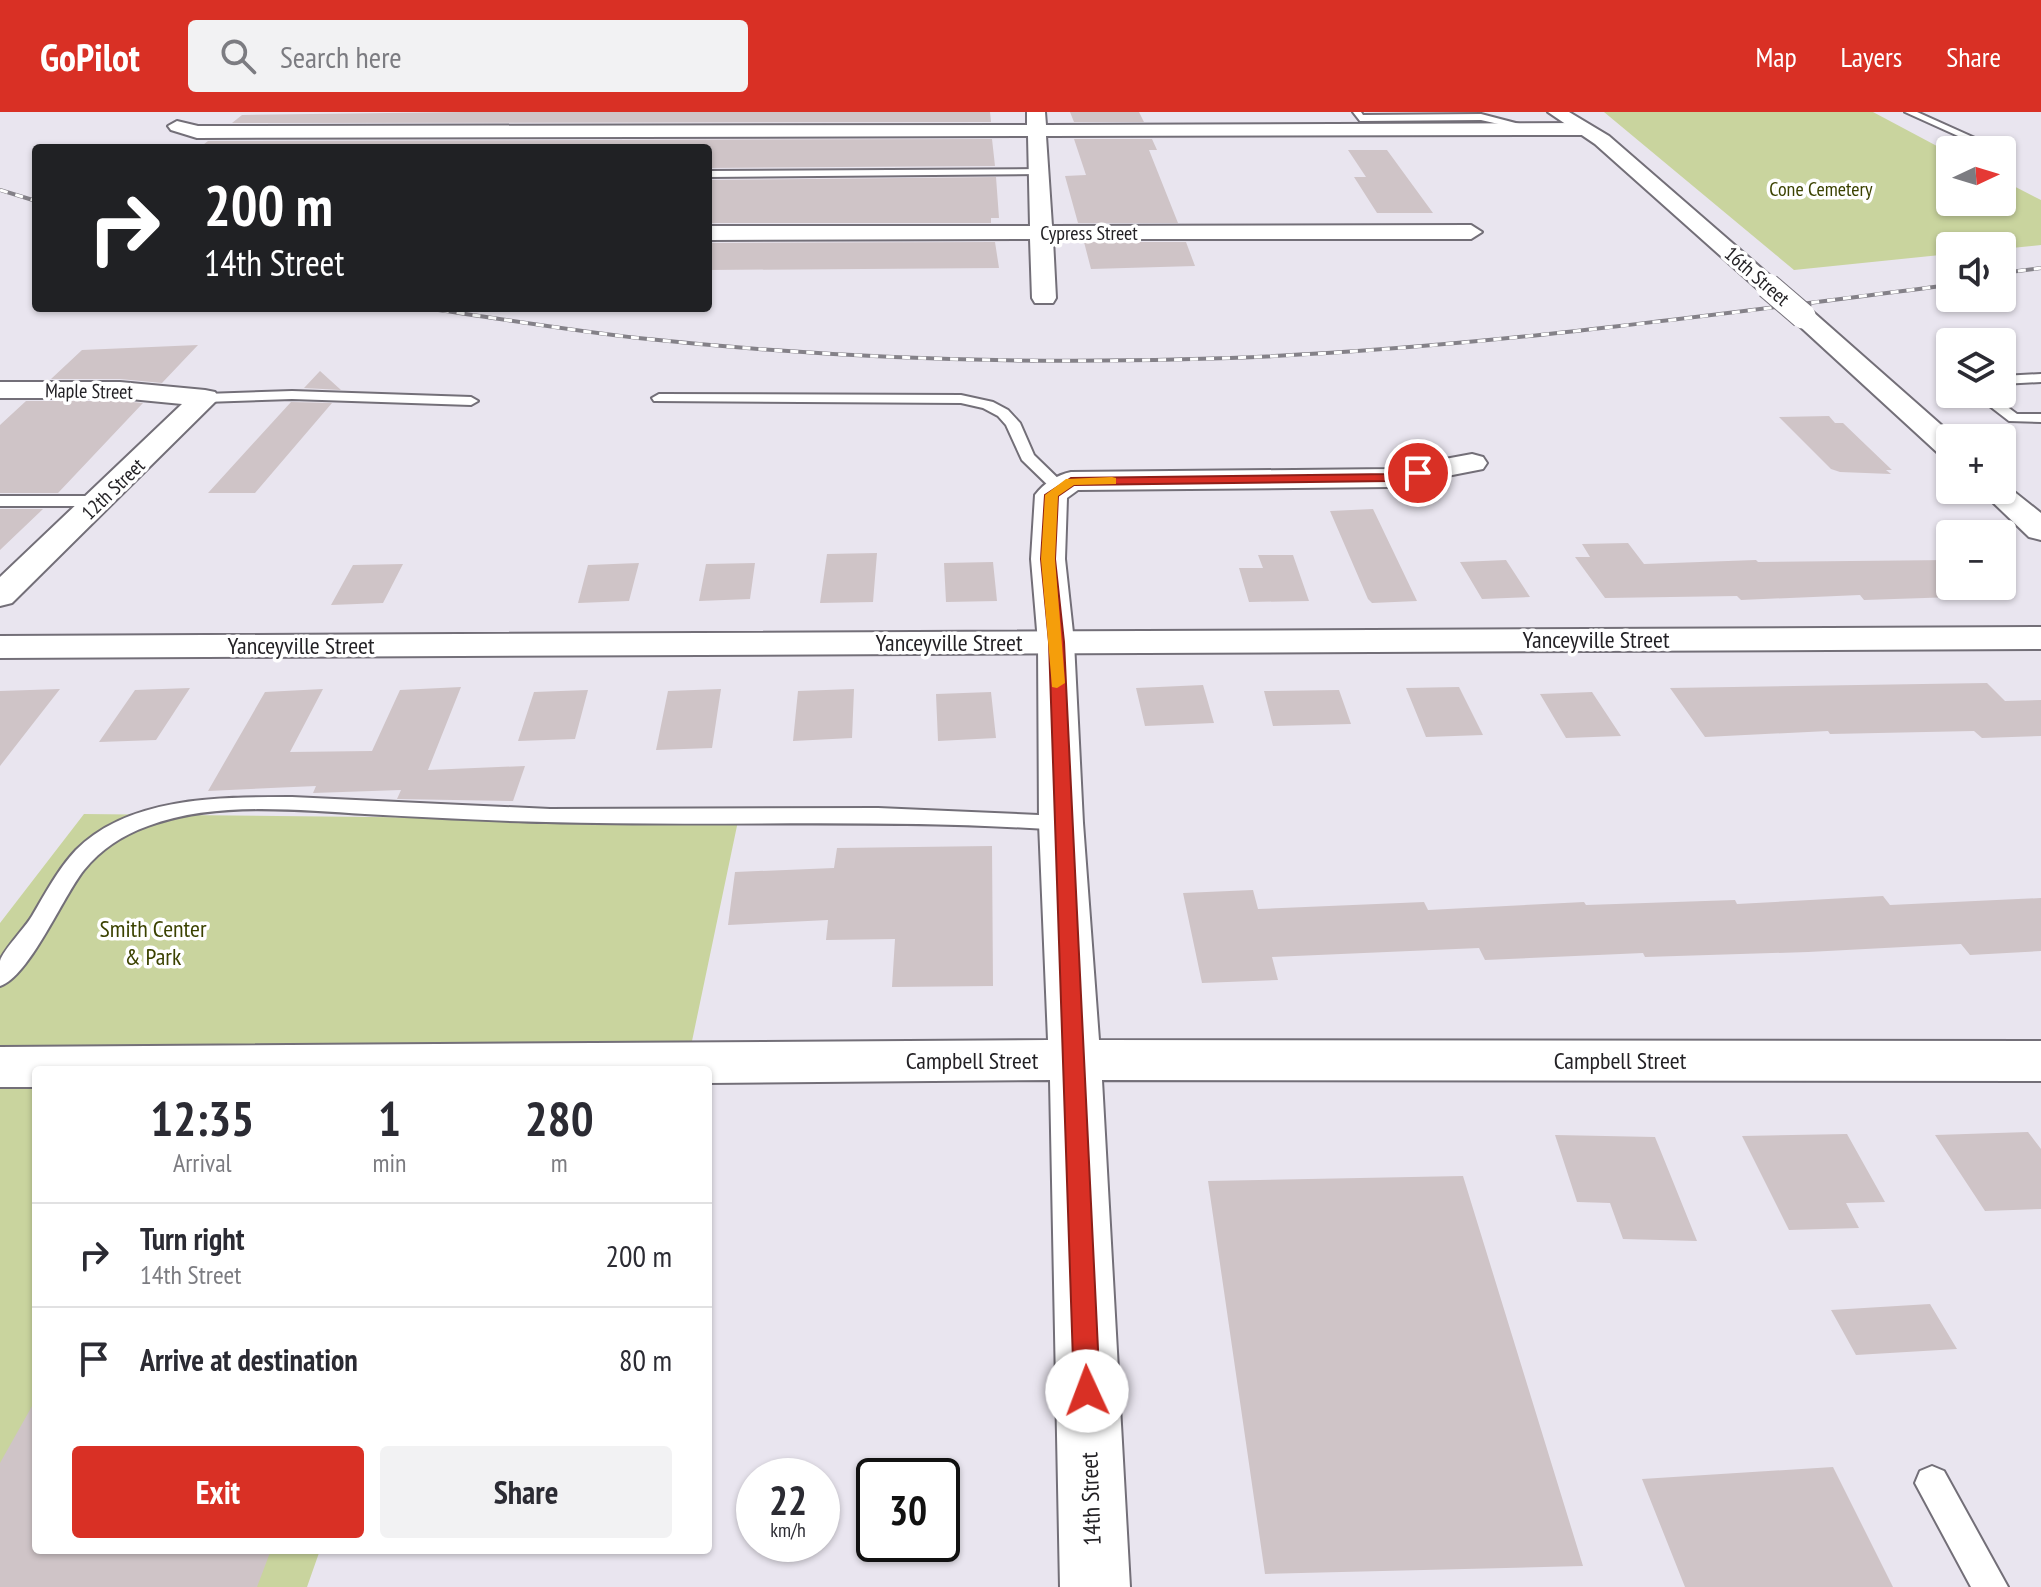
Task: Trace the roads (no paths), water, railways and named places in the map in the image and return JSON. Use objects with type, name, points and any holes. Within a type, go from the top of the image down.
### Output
[{"type":"street","points":[[200,112],[177,126],[197,132],[1361,119],[1586,129]]},
{"type":"street","points":[[467,144],[502,112]]},
{"type":"street","name":"16th Street","points":[[1557,112],[1586,129],[1936,435]]},
{"type":"street","points":[[1036,121],[1044,298]]},
{"type":"street","name":"Cypress Street","points":[[712,233],[1471,232]]},
{"type":"street","name":"Maple Street","points":[[0,390],[120,390],[191,396]]},
{"type":"street","name":"12th Street","points":[[0,596],[100,501],[191,396]]},
{"type":"street","points":[[1061,489],[1071,481],[1391,478],[1472,463]]},
{"type":"street","name":"14th Street","points":[[1061,489],[1051,495],[1048,559],[1056,642],[1061,823],[1075,1060],[1095,1587]]},
{"type":"street","points":[[2012,504],[2041,530]]},
{"type":"street","name":"Yanceyville Street","points":[[0,647],[2041,638]]},
{"type":"street","name":"Campbell Street","points":[[154,1066],[1075,1060],[2041,1061]]},
{"type":"street","name":"Campbell Street","points":[[0,1067],[32,1067]]},
{"type":"lane","points":[[1909,112],[1965,136]]},
{"type":"lane","points":[[712,174],[1039,171]]},
{"type":"lane","points":[[2016,379],[2041,378]]},
{"type":"lane","points":[[191,396],[292,395],[471,401]]},
{"type":"lane","points":[[659,398],[961,399],[988,405],[1013,423],[1027,457],[1061,489]]},
{"type":"lane","points":[[2000,408],[2014,418],[2041,418]]},
{"type":"lane","points":[[0,501],[100,501]]},
{"type":"lane","points":[[0,977],[32,937],[63,879],[84,853],[111,834],[181,811],[216,806],[313,804],[489,815],[954,816],[1061,823]]},
{"type":"lane","points":[[1932,1483],[1990,1587]]},
{"type":"railway","points":[[0,190],[32,200]]},
{"type":"railway","points":[[2016,271],[2041,268]]},
{"type":"railway","points":[[452,312],[638,338],[786,351],[1008,360],[1156,360],[1321,354],[1501,339],[1936,287]]},
{"type":"park label","name":"Cone Cemetery","points":[[1821,189]]},
{"type":"park label","name":"Smith Center & Park","points":[[153,943]]}]
